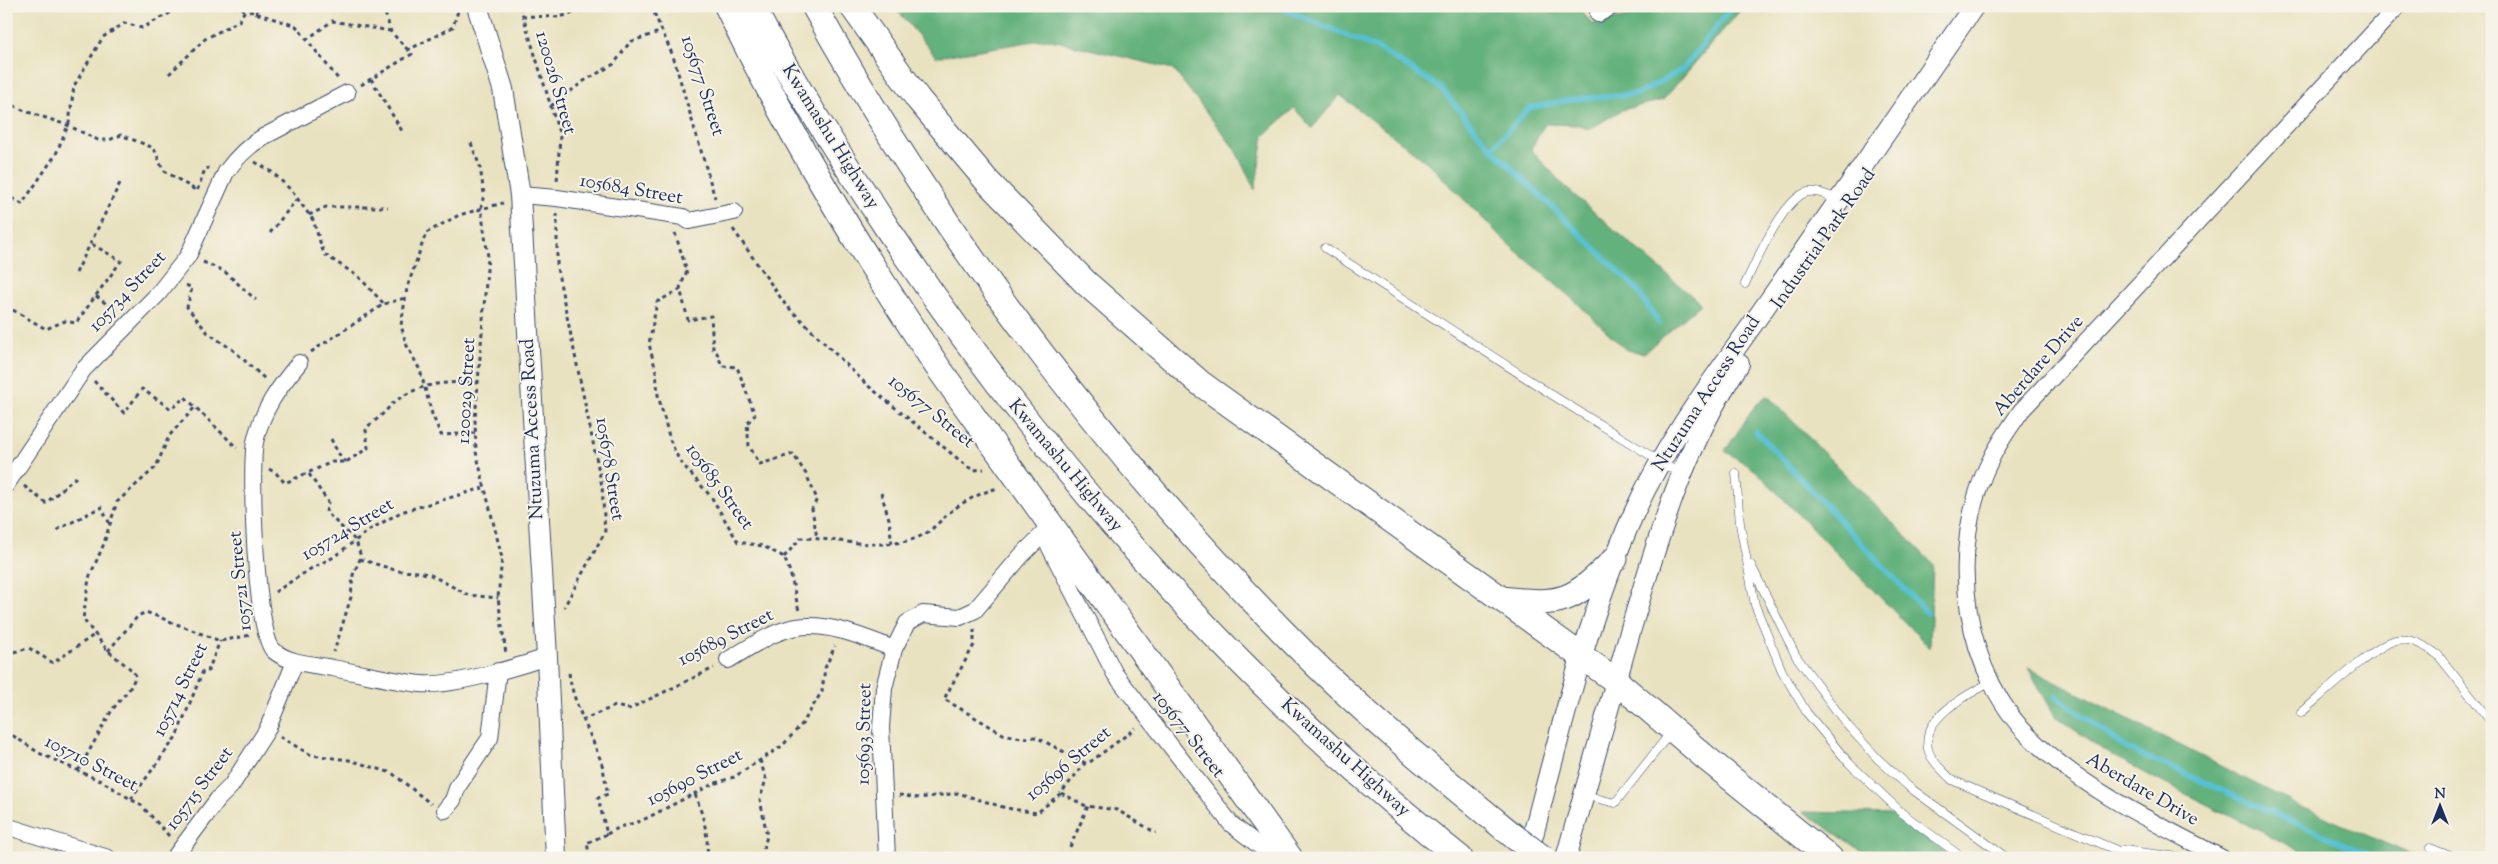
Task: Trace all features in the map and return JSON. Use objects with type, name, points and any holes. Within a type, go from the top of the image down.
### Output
[{"type":"main road","points":[[727,6],[778,110],[861,251],[1048,529],[1290,858]]},
{"type":"main road","name":"Kwamashu Highway","points":[[752,6],[771,43],[851,173],[961,335],[1026,421],[1150,567],[1225,647],[1296,716],[1460,858]]},
{"type":"main road","points":[[814,6],[903,157],[956,238],[1059,377],[1158,499],[1306,656],[1522,848],[1543,858]]},
{"type":"main road","points":[[852,6],[918,99],[987,181],[1086,283],[1200,383],[1616,681],[1830,858]]},
{"type":"main road","points":[[1502,599],[1552,602],[1570,596],[1585,588],[1615,559]]},
{"type":"street","name":"Ntuzuma Access Road","points":[[477,6],[503,89],[520,195],[547,658],[556,858]]},
{"type":"street","points":[[1598,14],[1613,6]]},
{"type":"street","name":"Ntuzuma Access Road","points":[[1522,848],[1615,559],[1634,512],[1660,461],[1707,387],[1845,200],[1974,6]]},
{"type":"street","name":"Industrial Park Road","points":[[1616,681],[1648,570],[1682,475],[1724,386],[1845,200],[1984,6]]},
{"type":"street","name":"Aberdare Drive","points":[[2222,858],[2116,802],[2065,768],[2020,727],[1997,695],[1978,652],[1967,602],[1965,568],[1974,503],[1990,459],[2021,411],[2398,6]]},
{"type":"street","name":"105734 Street","points":[[9,481],[83,370],[170,279],[188,256],[224,178],[237,159],[264,137],[347,92]]},
{"type":"street","name":"105684 Street","points":[[520,195],[557,198],[669,214],[683,217],[689,222],[729,213]]},
{"type":"street","name":"105721 Street","points":[[299,363],[277,389],[260,424],[253,463],[260,595],[265,632],[274,651],[295,662],[422,684],[444,684],[547,658]]},
{"type":"street","points":[[975,610],[1048,529]]},
{"type":"street","name":"105677 Street","points":[[1048,529],[1115,674],[1231,824],[1275,858]]},
{"type":"street","name":"105693 Street","points":[[887,858],[881,727],[884,688],[894,650],[907,623],[914,617],[934,613],[960,617],[975,610]]},
{"type":"street","name":"105689 Street","points":[[728,660],[770,637],[802,627],[818,627],[840,632],[894,650]]},
{"type":"street","name":"105715 Street","points":[[177,853],[218,799],[231,786],[267,730],[295,662]]},
{"type":"street","points":[[445,810],[454,800],[458,786],[490,738],[501,670]]},
{"type":"street","points":[[1566,858],[1616,681]]},
{"type":"street","points":[[6,826],[108,858]]},
{"type":"lane","points":[[1745,284],[1772,229],[1799,197],[1807,192],[1816,192],[1845,200]]},
{"type":"lane","points":[[1325,248],[1682,475]]},
{"type":"lane","points":[[1736,473],[1740,524],[1754,605],[1782,671],[1807,713],[1849,763],[1902,813],[1963,858]]},
{"type":"lane","points":[[1747,556],[1796,656],[1847,725],[1878,759],[1909,787],[2007,858]]},
{"type":"lane","points":[[2301,712],[2380,647],[2396,640],[2413,641],[2427,646],[2438,655],[2492,723]]},
{"type":"lane","points":[[1991,682],[1958,700],[1930,729],[1928,749],[1936,764],[1952,780],[2135,858]]},
{"type":"lane","points":[[1584,795],[1615,804],[1673,730]]},
{"type":"lane","points":[[2430,848],[2454,858]]},
{"type":"lane","points":[[2114,849],[2186,858]]},
{"type":"path","points":[[6,201],[10,197],[22,204],[56,154],[68,125],[74,86],[103,37],[125,23],[142,28],[183,6]]},
{"type":"path","points":[[234,6],[296,26],[347,92],[412,54],[390,31],[383,6]]},
{"type":"path","points":[[256,14],[258,6]]},
{"type":"path","points":[[408,50],[453,27],[459,6]]},
{"type":"path","name":"120026 Street","points":[[520,6],[560,136],[557,198]]},
{"type":"path","points":[[522,16],[559,17],[600,6]]},
{"type":"path","name":"105677 Street","points":[[651,6],[673,56],[699,140],[712,194],[729,213],[777,295],[873,390],[968,467],[974,470],[985,470],[990,474]]},
{"type":"path","points":[[169,74],[205,39],[239,21],[244,10]]},
{"type":"path","points":[[306,40],[332,21],[390,31]]},
{"type":"path","points":[[552,106],[584,81],[614,64],[630,42],[662,31]]},
{"type":"path","points":[[371,79],[402,130]]},
{"type":"path","points":[[6,102],[25,111],[68,125],[98,140],[108,140],[122,135],[154,148],[163,170],[196,191],[205,169],[237,159],[272,172],[292,192],[296,200],[313,220],[324,254],[359,277],[384,304]]},
{"type":"path","name":"120029 Street","points":[[471,143],[480,167],[484,194],[481,208],[488,257],[484,333],[477,383],[476,452],[502,558],[498,598],[506,654],[501,670]]},
{"type":"path","points":[[76,273],[120,183]]},
{"type":"path","points":[[475,433],[441,434],[423,386],[420,370],[406,344],[401,325],[405,298],[414,264],[426,233],[459,215],[503,203],[520,195]]},
{"type":"path","name":"105678 Street","points":[[557,198],[557,268],[602,486],[605,532],[563,609]]},
{"type":"path","points":[[270,233],[296,200]]},
{"type":"path","points":[[309,215],[326,207],[388,207]]},
{"type":"path","points":[[669,214],[687,271],[681,290],[688,320],[711,316],[713,350],[718,353],[722,366],[737,367],[746,386],[755,415],[747,423],[749,446],[760,464],[793,454],[806,474],[816,499],[812,509],[817,538]]},
{"type":"path","points":[[6,306],[46,329],[64,321],[76,323],[122,261],[90,243]]},
{"type":"path","points":[[188,256],[224,271],[256,300]]},
{"type":"path","points":[[170,279],[192,288],[187,306],[208,333],[233,350],[277,389]]},
{"type":"path","name":"105685 Street","points":[[681,290],[657,302],[649,344],[656,372],[658,395],[670,440],[679,460],[712,498],[738,542],[762,546],[784,557]]},
{"type":"path","points":[[96,296],[128,321]]},
{"type":"path","points":[[299,363],[319,345],[384,304],[405,298]]},
{"type":"path","points":[[83,370],[124,413],[142,389],[171,408],[185,397],[253,463],[276,473],[285,483],[309,474],[332,462],[346,462],[368,448],[366,430],[368,426],[386,413],[391,406],[423,386],[450,382],[477,383]]},
{"type":"path","points":[[78,771],[112,710],[130,688],[136,676],[132,670],[108,651],[83,620],[89,578],[117,502],[156,467],[169,436],[195,407]]},
{"type":"path","points":[[332,439],[338,453],[346,462]]},
{"type":"path","points":[[309,474],[328,502],[326,512],[356,541],[360,559],[353,575],[351,597],[337,638],[330,667]]},
{"type":"path","points":[[9,481],[46,503],[76,477]]},
{"type":"path","name":"105724 Street","points":[[260,595],[278,592],[356,541],[371,528],[401,512],[484,488]]},
{"type":"path","points":[[802,627],[790,572],[784,557],[801,538],[892,545],[925,534],[955,508],[987,491],[1000,488]]},
{"type":"path","points":[[880,493],[889,519],[892,545]]},
{"type":"path","points":[[57,530],[101,507],[110,524]]},
{"type":"path","points":[[360,559],[398,571],[431,575],[468,595],[498,598]]},
{"type":"path","points":[[975,610],[974,645],[944,699],[1003,734],[1021,738],[1036,737],[1085,763]]},
{"type":"path","points":[[108,651],[138,616],[146,612],[220,641],[265,632]]},
{"type":"path","name":"105690 Street","points":[[607,834],[620,827],[641,821],[734,777],[782,746],[803,723],[822,691],[826,668],[840,632]]},
{"type":"path","points":[[6,654],[29,648],[53,663],[94,635]]},
{"type":"path","name":"105714 Street","points":[[131,799],[176,737],[203,671],[208,671],[220,641]]},
{"type":"path","name":"105689 Street","points":[[582,720],[615,706],[629,709],[728,660]]},
{"type":"path","points":[[568,667],[570,686],[582,720],[600,758],[608,794],[598,798],[607,834],[586,843],[590,858]]},
{"type":"path","name":"105696 Street","points":[[884,798],[899,795],[919,798],[958,793],[1006,808],[1036,813],[1061,793],[1085,763],[1090,762],[1150,718]]},
{"type":"path","points":[[267,730],[311,755],[349,760],[392,773],[428,802],[445,810]]},
{"type":"path","name":"105710 Street","points":[[6,731],[39,753],[103,782],[142,806],[177,853]]},
{"type":"path","points":[[760,760],[766,779],[760,799],[767,836],[762,858]]},
{"type":"path","points":[[1061,793],[1088,806],[1118,810],[1156,833]]},
{"type":"path","points":[[695,794],[706,823],[707,858]]},
{"type":"path","points":[[1070,847],[1088,806]]},
{"type":"green space","points":[[894,6],[1578,6],[1592,24],[1656,11],[1667,6],[1744,6],[1663,100],[1622,110],[1588,130],[1580,125],[1545,124],[1531,149],[1565,187],[1701,304],[1644,353],[1626,350],[1576,302],[1506,242],[1428,163],[1340,95],[1312,128],[1294,108],[1264,136],[1255,190],[1234,148],[1173,69],[1047,39],[936,57]]},
{"type":"green space","points":[[1767,395],[1933,564],[1930,648],[1755,470],[1725,451],[1755,406]]},
{"type":"green space","points":[[2028,668],[2295,804],[2419,858],[2314,858],[2158,780],[2103,750],[2055,716]]},
{"type":"green space","points":[[1803,812],[1894,814],[1954,858],[1872,858]]},
{"type":"waterway","points":[[1276,6],[1377,48],[1441,88],[1489,146],[1635,287],[1659,323]]},
{"type":"waterway","points":[[1492,148],[1529,108],[1574,99],[1638,94],[1683,69],[1733,6]]},
{"type":"waterway","points":[[1756,431],[1927,613]]},
{"type":"waterway","points":[[2056,696],[2128,749],[2376,858]]}]
